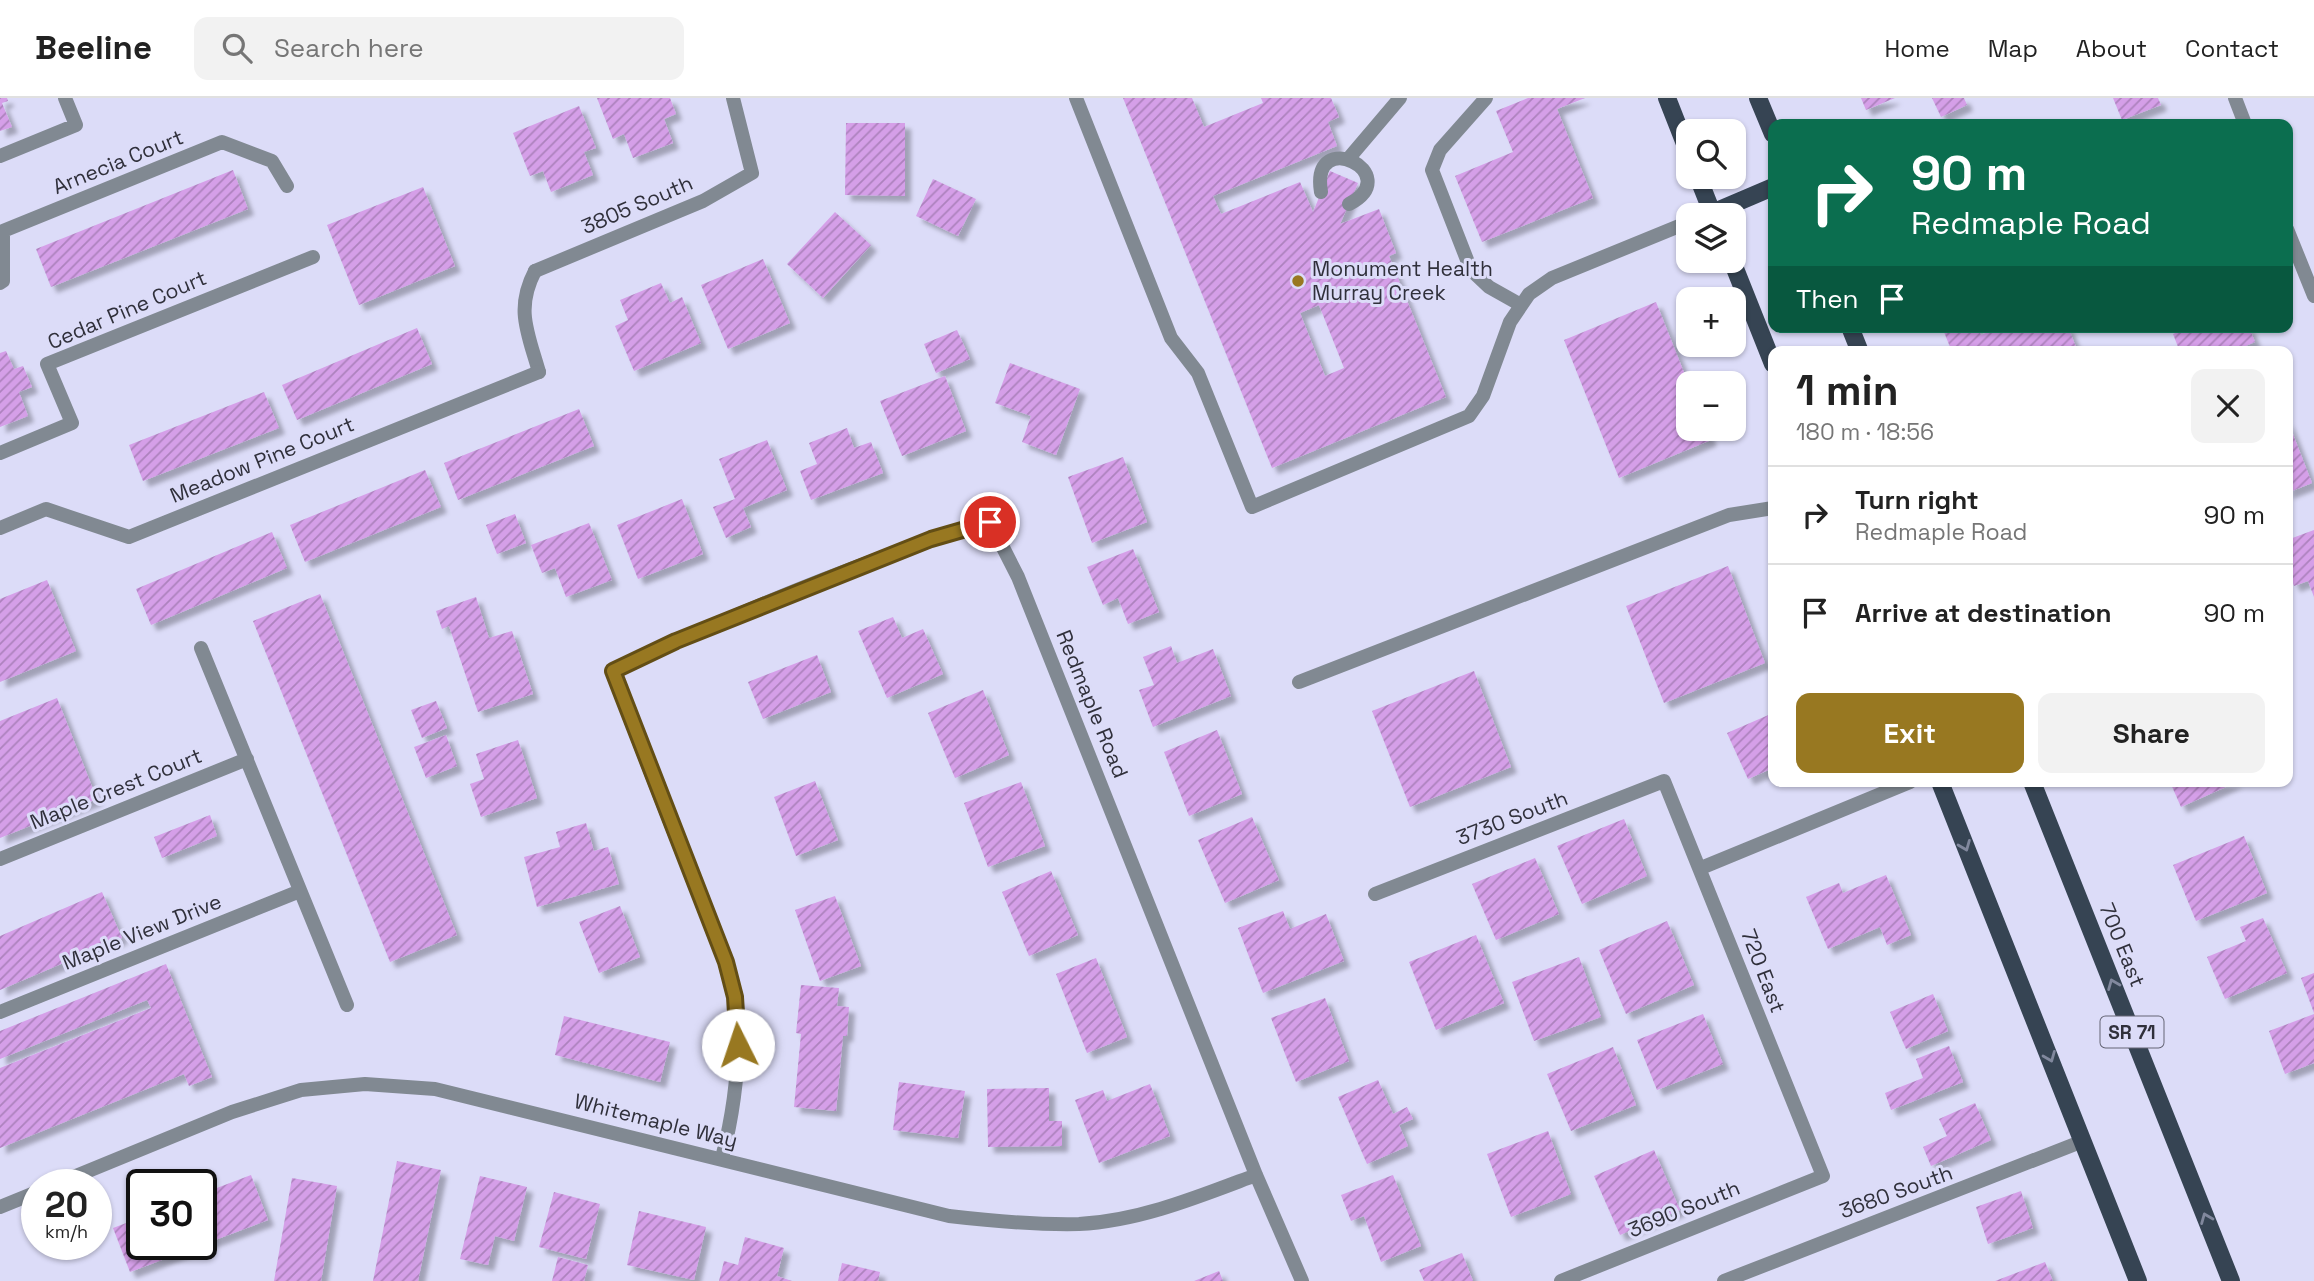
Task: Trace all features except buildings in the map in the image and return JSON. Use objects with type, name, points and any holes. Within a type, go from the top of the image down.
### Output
[{"type":"main road","points":[[1667,98],[1676,120]]},
{"type":"main road","points":[[1758,98],[1768,122]]},
{"type":"main road","points":[[1736,203],[1768,189]]},
{"type":"main road","points":[[1737,273],[1768,351]]},
{"type":"main road","points":[[1942,787],[2138,1281]]},
{"type":"main road","name":"700 East","points":[[2034,787],[2231,1281]]},
{"type":"street","points":[[0,156],[76,125],[65,98]]},
{"type":"street","name":"3805 South","points":[[539,372],[525,322],[524,292],[535,271],[703,201],[752,173],[733,98]]},
{"type":"street","points":[[1076,98],[1171,338],[1198,373],[1252,507],[1469,416],[1483,396],[1510,322],[1529,294],[1552,278],[1676,227]]},
{"type":"street","points":[[1349,158],[1400,98]]},
{"type":"street","points":[[1486,98],[1440,150],[1432,170],[1471,270],[1489,287],[1521,305]]},
{"type":"street","points":[[2235,98],[2243,119]]},
{"type":"street","name":"Arnecia Court","points":[[0,282],[3,281],[2,231],[222,142],[272,161],[287,186]]},
{"type":"street","points":[[1321,192],[1319,179],[1326,165],[1333,160],[1349,158],[1361,166],[1367,180],[1363,194],[1349,204]]},
{"type":"street","points":[[2293,244],[2314,296]]},
{"type":"street","name":"Cedar Pine Court","points":[[0,453],[72,423],[47,364],[313,257]]},
{"type":"street","name":"Meadow Pine Court","points":[[0,528],[46,509],[130,537],[539,372]]},
{"type":"street","points":[[1299,682],[1729,515],[1768,509]]},
{"type":"street","name":"Redmaple Road","points":[[722,1158],[736,1087],[738,1045],[735,997],[713,927],[613,671],[676,641],[931,539],[990,522],[1018,577],[1256,1174],[1302,1281]]},
{"type":"street","points":[[201,648],[347,1005]]},
{"type":"street","name":"Maple Crest Court","points":[[0,859],[247,759]]},
{"type":"street","name":"720 East","points":[[1664,781],[1823,1176]]},
{"type":"street","name":"3730 South","points":[[1375,894],[1664,781]]},
{"type":"street","points":[[1701,868],[1898,787]]},
{"type":"street","name":"Maple View Drive","points":[[0,1012],[300,891]]},
{"type":"street","name":"Whitemaple Way","points":[[93,1169],[232,1112],[301,1090],[365,1083],[435,1089],[949,1216],[1002,1222],[1081,1224],[1137,1214],[1193,1199],[1256,1174]]},
{"type":"street","name":"3680 South","points":[[1724,1281],[2083,1140]]},
{"type":"street","name":"3690 South","points":[[1561,1281],[1823,1176]]},
{"type":"street","points":[[0,1207],[21,1198]]},
{"type":"place","name":"Monument Health Murray Creek","points":[[1298,281]]},
{"type":"route","points":[[738,1045],[735,997],[726,962],[639,744],[613,671],[676,641],[931,539],[990,522]]}]
